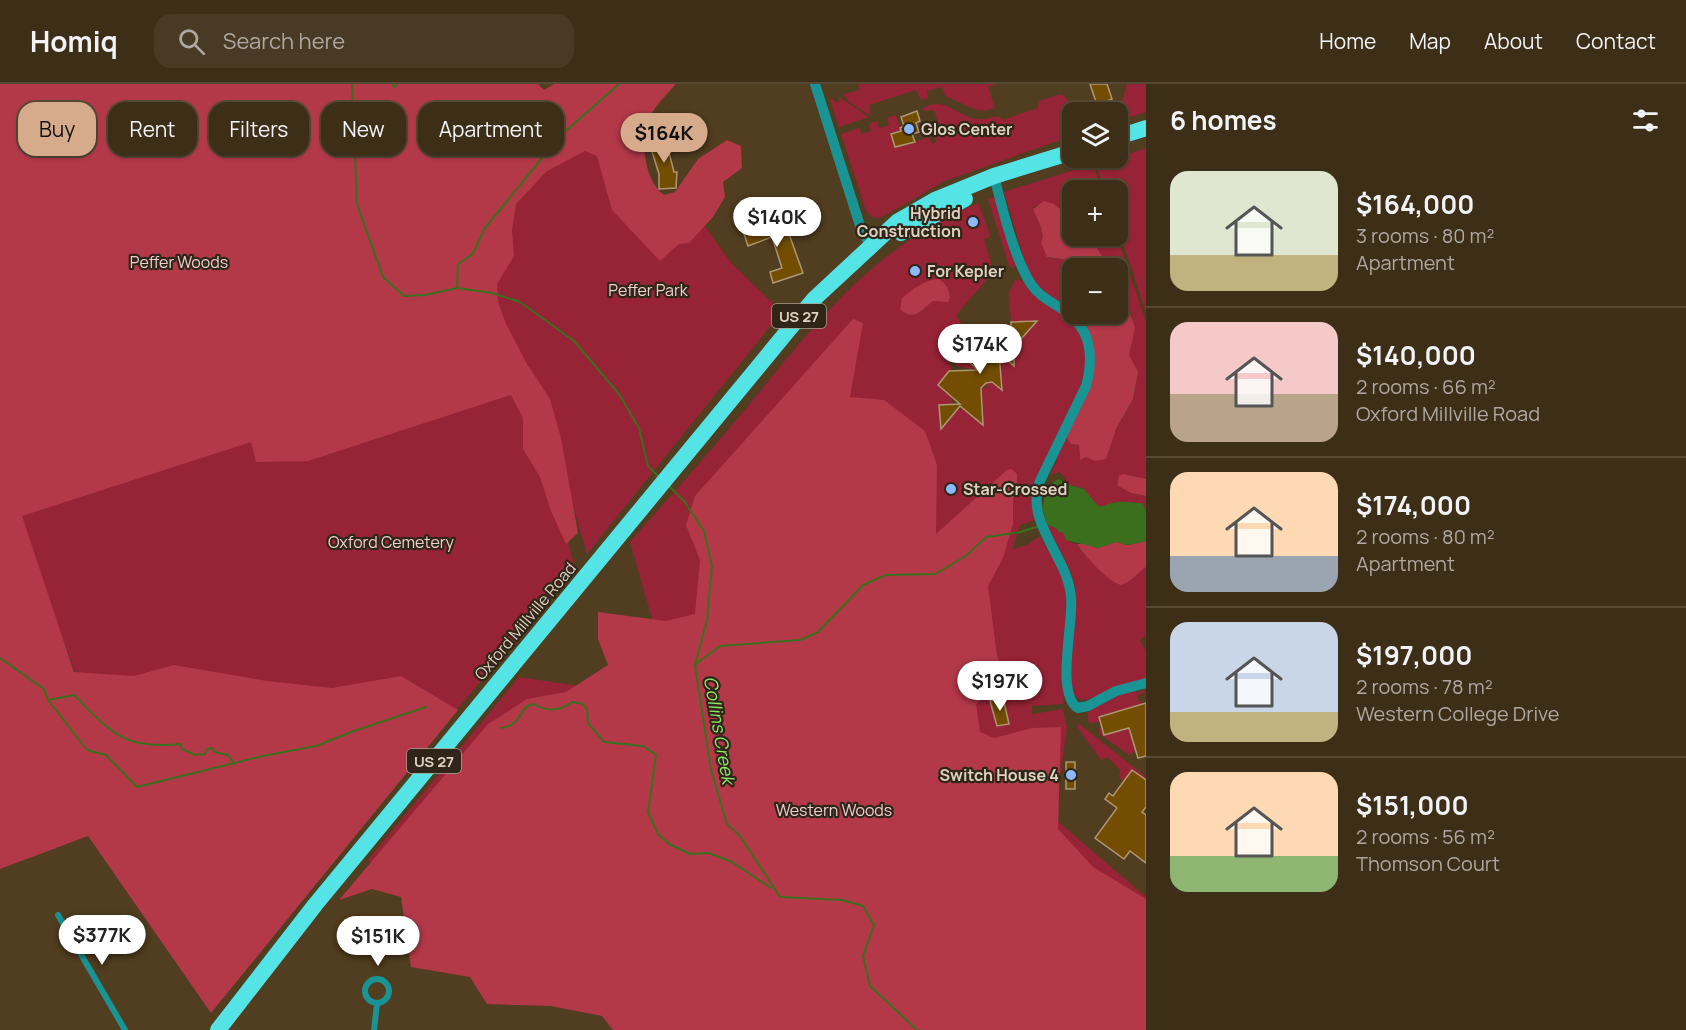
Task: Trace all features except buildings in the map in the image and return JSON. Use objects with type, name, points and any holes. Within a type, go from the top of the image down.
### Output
[{"type":"highway","points":[[1128,134],[1146,128]]},
{"type":"highway","points":[[1128,143],[1146,137]]},
{"type":"highway","name":"US 27","points":[[995,181],[1062,156]]},
{"type":"highway","name":"US 27","points":[[872,246],[897,222],[946,195],[1062,163]]},
{"type":"highway","name":"Oxford Millville Road","points":[[218,1030],[315,905],[814,298],[872,246]]},
{"type":"street","points":[[815,84],[862,232],[872,246]]},
{"type":"street","points":[[995,181],[1028,278],[1041,297],[1080,322],[1090,351],[1089,375],[1082,397],[1040,481],[1036,497],[1038,514],[1070,585],[1072,607],[1067,688],[1073,705],[1078,708],[1088,706],[1116,691],[1146,682]]},
{"type":"street","points":[[58,915],[125,1030]]},
{"type":"street","points":[[374,1030],[377,1004]]},
{"type":"green space","points":[[0,84],[538,84],[544,90],[554,84],[622,125],[643,201],[693,209],[731,263],[782,312],[587,554],[559,457],[527,388],[575,568],[450,718],[78,679],[15,509]]},
{"type":"green space","name":"Peffer Woods","points":[[0,84],[538,84],[544,90],[554,84],[676,84],[652,113],[645,133],[645,157],[651,179],[664,195],[675,192],[698,159],[727,140],[741,146],[742,168],[723,182],[725,197],[713,217],[689,243],[679,244],[660,261],[612,210],[597,156],[585,151],[547,171],[516,204],[512,230],[514,256],[497,284],[498,302],[506,324],[527,364],[550,399],[561,438],[578,533],[566,544],[551,511],[540,477],[523,449],[523,418],[511,395],[308,461],[256,462],[251,442],[22,516],[74,672],[134,676],[174,665],[267,681],[332,688],[401,676],[458,710],[211,1013],[88,836],[0,869]]},
{"type":"green space","points":[[858,84],[996,84],[988,87],[995,108],[975,109],[946,97],[942,87],[927,91],[928,98],[921,100],[916,90],[869,105],[871,116],[849,102],[843,94],[860,90]]},
{"type":"green space","points":[[1127,84],[1146,84],[1146,112],[1128,118],[1128,102],[1122,102]]},
{"type":"green space","points":[[1061,94],[1069,101],[1062,102],[1062,140],[945,181],[882,217],[873,218],[866,211],[841,134],[859,128],[862,134],[871,131],[869,124],[877,121],[879,128],[889,125],[887,118],[896,115],[901,131],[891,134],[895,147],[928,137],[933,144],[936,141],[934,131],[940,128],[934,110],[924,111],[923,108],[930,105],[942,105],[975,119],[999,116],[1002,120],[1038,108],[1039,101]]},
{"type":"green space","points":[[839,97],[869,117],[839,127],[830,99],[836,103]]},
{"type":"green space","points":[[1146,148],[1146,313],[1124,246],[1128,246],[1128,180],[1101,180],[1097,168],[1128,168],[1128,154]]},
{"type":"green space","points":[[1080,168],[1094,168],[1099,180],[1062,180],[1062,212],[1049,202],[1033,207],[1041,227],[1048,258],[1062,259],[1062,304],[1042,292],[1027,269],[1004,192]]},
{"type":"green space","points":[[996,196],[1017,264],[1014,268],[1009,266],[988,199]]},
{"type":"green space","points":[[1044,201],[1054,204],[1062,211],[1062,246],[1096,246],[1103,258],[1047,257],[1041,242],[1043,237],[1041,227],[1033,209]]},
{"type":"green space","name":"Western Woods","points":[[978,203],[990,234],[990,237],[984,239],[992,266],[990,276],[956,315],[963,326],[948,344],[951,371],[938,385],[951,397],[952,404],[939,406],[941,427],[957,410],[964,409],[983,425],[981,388],[987,388],[986,383],[992,382],[1001,390],[1000,364],[1007,360],[1014,365],[1014,347],[1036,321],[1011,322],[1009,292],[1015,280],[1021,280],[1036,297],[1062,314],[1062,324],[1074,324],[1082,335],[1086,351],[1079,390],[1071,411],[1033,484],[1032,501],[1035,520],[1020,525],[1012,549],[1027,545],[1040,536],[1063,577],[1067,608],[1064,704],[1032,706],[1032,714],[1063,709],[1067,728],[1054,818],[1146,897],[1146,1030],[600,1002],[440,937],[368,860],[519,677],[647,696],[665,664],[630,542],[821,318],[876,265],[906,242],[940,221]]},
{"type":"green space","points":[[1096,246],[1120,246],[1124,258],[1103,258]]},
{"type":"green space","points":[[1128,269],[1146,322],[1146,479],[1123,474],[1131,493],[1146,496],[1146,513],[1143,503],[1119,502],[1098,506],[1084,489],[1065,483],[1066,478],[1059,472],[1050,475],[1066,437],[1071,444],[1079,445],[1079,455],[1084,458],[1107,456],[1112,437],[1135,391],[1135,372],[1129,355],[1133,335]]},
{"type":"green space","points":[[939,279],[948,289],[950,298],[948,302],[933,301],[913,315],[900,309],[902,298],[910,291],[924,283]]},
{"type":"green space","points":[[1128,307],[1135,328],[1129,355],[1138,372],[1133,399],[1116,429],[1106,459],[1095,461],[1086,457],[1080,460],[1079,445],[1071,444],[1066,437],[1086,397],[1092,340],[1085,324],[1128,324]]},
{"type":"green space","name":"Western Woods","points":[[853,319],[863,323],[850,397],[884,400],[925,431],[937,465],[936,534],[1007,470],[1012,469],[1017,474],[1017,488],[1013,498],[1013,524],[1003,558],[988,586],[997,656],[1006,675],[1006,689],[984,697],[976,704],[980,732],[994,738],[1032,728],[1061,727],[1058,829],[1093,867],[1146,899],[1146,1030],[613,1030],[602,1016],[551,1006],[487,1004],[470,977],[411,967],[401,897],[372,889],[339,900],[488,724],[527,699],[566,692],[608,665],[598,639],[598,612],[666,621],[695,614],[700,560],[686,525],[695,496]]},
{"type":"green space","points":[[997,338],[998,350],[977,352],[969,361],[978,370],[956,366],[956,351],[961,342]]},
{"type":"green space","points":[[1123,474],[1146,479],[1146,496],[1131,493],[1117,485],[1119,476]]},
{"type":"green space","points":[[1047,525],[1056,528],[1060,533],[1063,532],[1071,543],[1077,544],[1094,563],[1116,574],[1132,580],[1138,571],[1146,567],[1146,635],[1140,640],[1146,651],[1146,679],[1089,699],[1082,700],[1076,697],[1072,678],[1075,587]]},
{"type":"green space","points":[[1146,541],[1146,567],[1121,585],[1104,574],[1077,544],[1088,544],[1098,548],[1116,542],[1128,545]]},
{"type":"green space","points":[[1135,690],[1136,693],[1145,690],[1146,692],[1137,696],[1139,702],[1144,704],[1099,717],[1100,722],[1088,721],[1088,712],[1114,697]]},
{"type":"green space","points":[[1078,723],[1146,777],[1146,780],[1132,770],[1124,781],[1119,777],[1120,770],[1108,757],[1101,760],[1078,728]]},
{"type":"green space","points":[[1102,727],[1105,735],[1129,728],[1136,751],[1129,755],[1100,734],[1099,729]]},
{"type":"shaded area","points":[[1058,479],[1084,489],[1098,506],[1119,502],[1143,503],[1146,513],[1146,541],[1128,545],[1116,542],[1098,548],[1066,540],[1063,532],[1060,533],[1056,528],[1047,525],[1042,508],[1047,487]]},
{"type":"waterway","name":"Collins Creek","points":[[352,84],[357,204],[383,277],[404,296],[425,295],[457,288],[492,293],[520,302],[574,341],[619,394],[639,428],[648,466],[658,476]]},
{"type":"waterway","points":[[392,84],[394,87],[397,84]]},
{"type":"waterway","points":[[457,288],[458,264],[473,254],[485,228],[560,136],[619,84]]},
{"type":"waterway","name":"Collins Creek","points":[[669,486],[684,501],[704,531],[712,566],[707,620],[695,665],[711,770],[727,824],[740,836],[780,897],[842,900],[863,906],[874,925],[863,956],[870,986],[917,1030]]},
{"type":"waterway","points":[[696,664],[720,646],[800,640],[818,632],[863,585],[886,575],[935,574],[966,556],[986,537],[1021,532],[1039,526]]},
{"type":"waterway","points":[[0,658],[44,689],[48,700],[87,750],[106,755],[137,787],[263,756],[316,746],[426,707]]},
{"type":"waterway","points":[[48,700],[74,695],[119,736],[145,744],[180,744],[182,749],[195,755],[205,754],[207,749],[212,748],[215,752],[228,755],[234,763]]},
{"type":"waterway","points":[[501,728],[514,723],[527,706],[534,704],[553,709],[572,702],[583,704],[587,709],[588,723],[604,742],[643,746],[656,755],[648,812],[658,834],[669,844],[690,854],[709,853],[732,862],[771,888]]},
{"type":"place","name":"Glos Center","points":[[909,129]]},
{"type":"place","name":"Hybrid Construction","points":[[973,222]]},
{"type":"place","name":"For Kepler","points":[[915,271]]},
{"type":"place","name":"Star-Crossed","points":[[951,489]]},
{"type":"place","name":"Switch House 4","points":[[1071,775]]},
{"type":"park label","name":"Peffer Park","points":[[648,290]]},
{"type":"park label","name":"Oxford Cemetery","points":[[391,542]]}]
